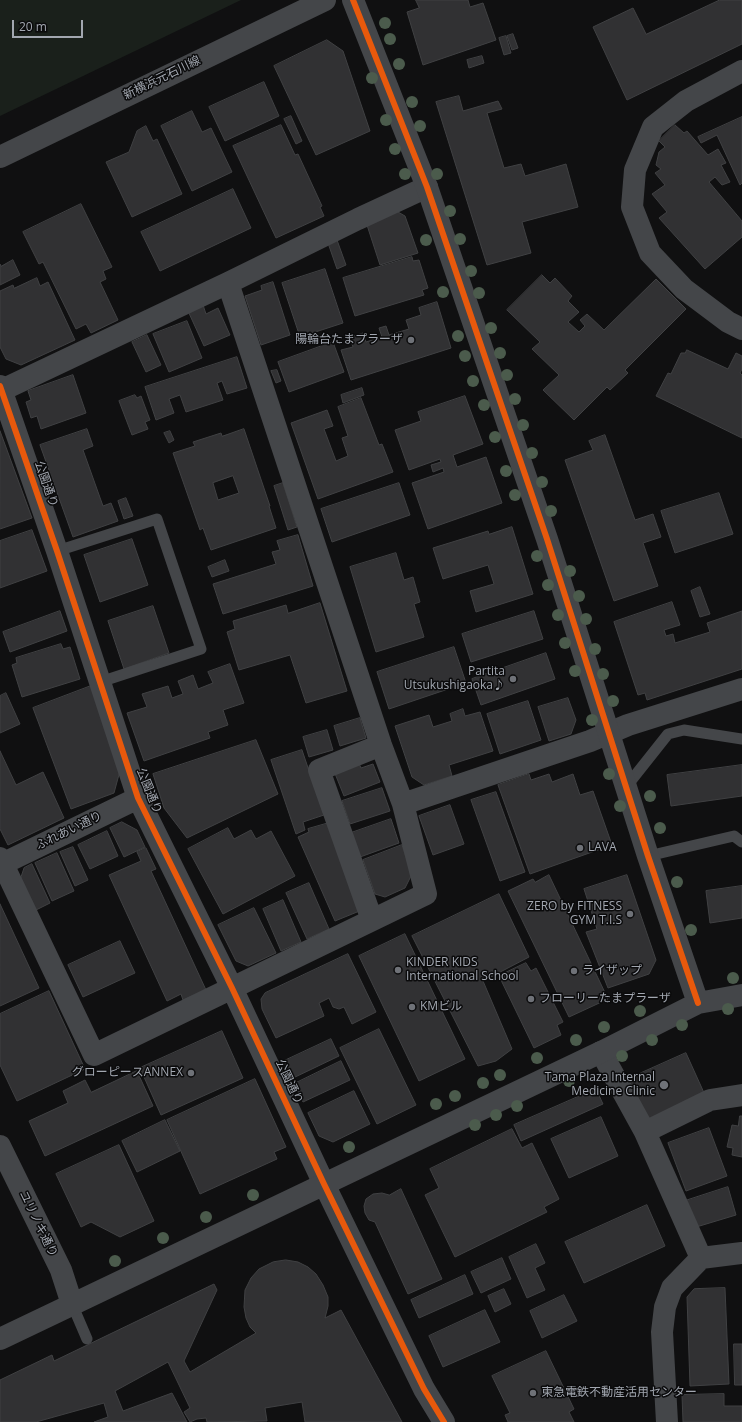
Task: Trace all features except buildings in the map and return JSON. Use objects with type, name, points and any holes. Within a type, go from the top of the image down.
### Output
[{"type":"street","name":"新横浜元石川線","points":[[0,157],[325,0]]},
{"type":"street","points":[[354,0],[427,187],[544,532],[648,856],[698,1003]]},
{"type":"street","points":[[742,71],[686,101],[653,128],[635,170],[632,207],[650,253],[684,290],[728,322],[742,328]]},
{"type":"street","points":[[1,389],[228,283],[427,187]]},
{"type":"street","points":[[1,862],[94,1055],[426,894],[403,804],[381,745],[228,283]]},
{"type":"street","name":"公園通り","points":[[1,389],[57,551],[138,798],[232,988],[324,1184],[424,1389],[444,1422]]},
{"type":"street","points":[[403,804],[590,741],[628,726],[742,689]]},
{"type":"street","points":[[372,920],[319,770],[381,745]]},
{"type":"street","name":"ふれあい通り","points":[[1,862],[138,798]]},
{"type":"street","points":[[0,1339],[601,1052],[698,1003],[742,995]]},
{"type":"street","points":[[601,1052],[645,1132],[701,1258]]},
{"type":"street","points":[[645,1132],[710,1100],[742,1095]]},
{"type":"street","name":"ユリノキ通り","points":[[0,1146],[61,1270],[72,1304]]},
{"type":"street","points":[[667,1422],[662,1332],[665,1307],[672,1288],[701,1258],[742,1253]]},
{"type":"lane","points":[[57,551],[157,519],[201,649],[100,682]]},
{"type":"lane","points":[[626,787],[668,734],[684,730],[742,739]]},
{"type":"lane","points":[[648,856],[734,836],[742,842]]},
{"type":"lane","points":[[72,1304],[87,1339]]},
{"type":"shaded area","points":[[0,0],[241,0],[0,116]]},
{"type":"cycle path","points":[[353,0],[427,187],[547,539],[648,856],[698,1003]]},
{"type":"cycle path","points":[[0,386],[57,551],[138,798],[232,988],[324,1184],[424,1389],[444,1422]]},
{"type":"place","name":"陽輪台たまプラーザ","points":[[411,340]]},
{"type":"place","name":"Partita Utsukushigaoka♪","points":[[513,679]]},
{"type":"place","name":"LAVA","points":[[580,848]]},
{"type":"place","name":"ZERO by FITNESS GYM T.I.S","points":[[630,914]]},
{"type":"place","name":"KINDER KIDS International School","points":[[398,970]]},
{"type":"place","name":"ライザップ","points":[[574,971]]},
{"type":"place","name":"フローリーたまプラーザ","points":[[531,999]]},
{"type":"place","name":"KMビル","points":[[412,1007]]},
{"type":"place","name":"グローピースANNEX","points":[[191,1073]]},
{"type":"place","name":"Tama Plaza Internal Medicine Clinic","points":[[664,1085]]},
{"type":"place","name":"東急電鉄不動産活用センター","points":[[533,1393]]}]
